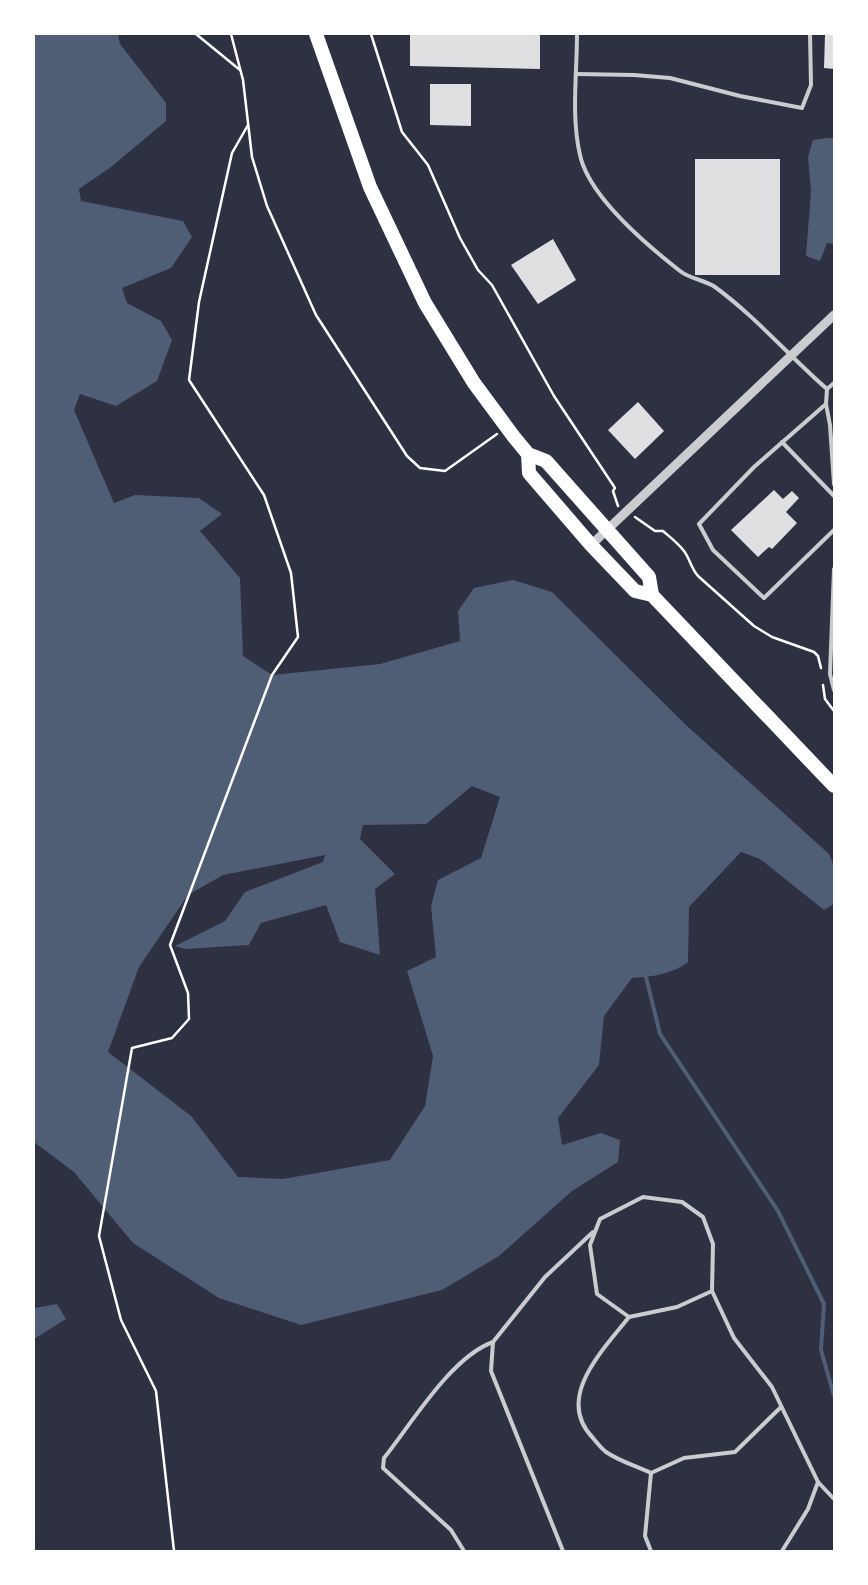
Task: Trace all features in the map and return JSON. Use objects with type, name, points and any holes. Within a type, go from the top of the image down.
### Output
[{"type":"highway","points":[[316,34],[370,188],[425,303],[474,383],[528,454],[546,461],[649,577],[652,594],[834,786]]},
{"type":"highway","points":[[528,454],[529,473],[592,545],[635,591],[652,594]]},
{"type":"street","points":[[592,545],[834,315]]},
{"type":"lane","points":[[577,34],[577,122],[580,157],[596,190],[632,233],[683,273],[713,285],[758,322],[827,389]]},
{"type":"lane","points":[[577,74],[670,78],[740,96],[802,108],[811,85],[810,34]]},
{"type":"lane","points":[[834,383],[827,389],[826,404],[830,424],[834,484]]},
{"type":"lane","points":[[826,404],[754,467],[698,524],[713,550],[764,598],[834,530]]},
{"type":"lane","points":[[782,442],[834,496]]},
{"type":"lane","points":[[834,569],[830,674],[834,690]]},
{"type":"lane","points":[[629,1318],[597,1294],[590,1245],[600,1219],[643,1197],[682,1202],[703,1217],[713,1244],[712,1291],[734,1338],[772,1387],[780,1407],[818,1482],[834,1498]]},
{"type":"lane","points":[[563,1551],[490,1371],[493,1342],[545,1277],[595,1230]]},
{"type":"lane","points":[[651,1473],[605,1451],[583,1428],[577,1404],[583,1382],[596,1359],[629,1318],[677,1307],[712,1291]]},
{"type":"lane","points":[[464,1551],[451,1530],[383,1468],[384,1458],[453,1369],[478,1347],[493,1342]]},
{"type":"lane","points":[[651,1473],[684,1458],[735,1452],[780,1407]]},
{"type":"lane","points":[[651,1473],[645,1536],[651,1551]]},
{"type":"lane","points":[[782,1551],[808,1509],[818,1482]]},
{"type":"path","points":[[196,34],[241,71]]},
{"type":"path","points":[[231,34],[241,71],[252,157],[267,206],[316,314],[407,456],[420,468],[445,471],[506,427]]},
{"type":"path","points":[[371,34],[402,132],[428,165],[460,238],[478,270],[492,285],[554,396],[615,488],[616,504],[655,531],[663,530],[682,548],[689,559],[691,567],[698,576],[754,626],[772,637],[818,656],[822,675]]},
{"type":"path","points":[[174,1551],[156,1391],[121,1320],[99,1236],[132,1048],[172,1038],[189,1019],[188,993],[170,945],[272,676],[298,637],[291,573],[264,496],[188,380],[200,302],[232,153],[248,125]]},
{"type":"path","points":[[823,683],[825,699],[834,711]]},
{"type":"water","points":[[34,34],[118,34],[120,44],[166,103],[166,121],[111,167],[79,189],[81,201],[183,221],[192,237],[171,268],[122,288],[127,303],[161,321],[172,340],[157,381],[116,406],[80,394],[74,410],[114,503],[135,495],[199,498],[222,514],[200,531],[240,578],[243,656],[272,675],[380,664],[460,641],[458,611],[474,588],[513,580],[552,592],[686,725],[829,854],[834,866],[834,904],[824,910],[760,859],[741,852],[689,907],[688,962],[669,972],[654,976],[632,978],[604,1016],[599,1065],[558,1118],[562,1145],[601,1133],[620,1140],[618,1162],[572,1191],[499,1256],[442,1290],[301,1325],[219,1298],[133,1243],[74,1172],[34,1142]],"holes":[[[472,786],[500,797],[481,858],[438,880],[431,906],[436,957],[407,971],[433,1056],[425,1106],[390,1160],[283,1179],[238,1177],[191,1116],[108,1052],[139,967],[188,895],[223,875],[325,855],[323,862],[245,892],[225,921],[175,946],[185,949],[249,945],[261,923],[326,905],[340,942],[380,955],[375,889],[395,874],[360,839],[363,825],[426,824]]]},
{"type":"water","points":[[834,138],[834,244],[827,243],[820,261],[806,256],[811,191],[808,157],[813,140]]},
{"type":"water","points":[[57,1304],[66,1319],[34,1339],[34,1308]]},
{"type":"building","points":[[410,34],[540,34],[540,69],[410,66]]},
{"type":"building","points":[[825,34],[834,34],[834,69],[824,68]]},
{"type":"building","points":[[430,84],[471,84],[471,126],[430,125]]},
{"type":"building","points":[[695,159],[780,159],[780,275],[695,275]]},
{"type":"building","points":[[553,239],[576,280],[538,304],[511,265]]},
{"type":"building","points":[[638,402],[664,431],[635,459],[608,430]]},
{"type":"building","points":[[774,490],[783,499],[792,491],[799,498],[786,512],[797,523],[772,549],[769,547],[758,557],[731,530]]},
{"type":"waterway","points":[[646,977],[660,1034],[778,1211],[824,1304],[821,1350],[834,1396]]}]
